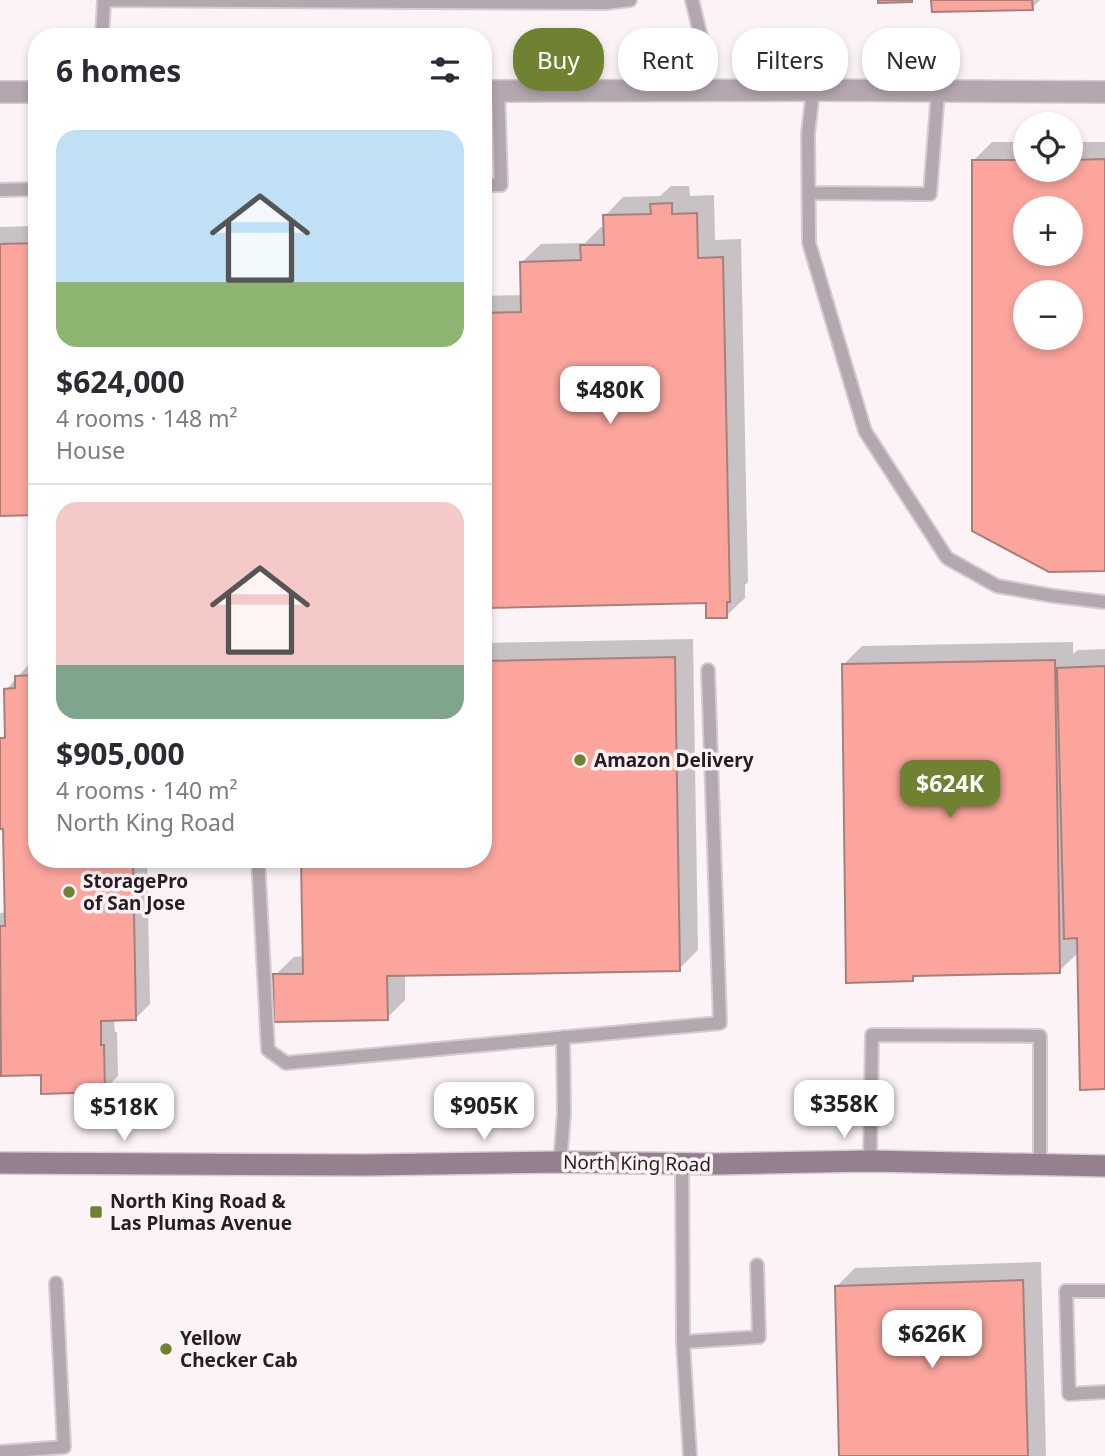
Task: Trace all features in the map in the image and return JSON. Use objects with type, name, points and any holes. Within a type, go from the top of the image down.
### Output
[{"type":"main road","name":"North King Road","points":[[0,1163],[366,1165],[870,1161],[1105,1166]]},
{"type":"street","points":[[492,91],[618,90]]},
{"type":"street","points":[[938,91],[1105,92]]},
{"type":"street","points":[[0,92],[28,92]]},
{"type":"lane","points":[[102,28],[104,0],[605,3],[630,0]]},
{"type":"lane","points":[[691,0],[699,28]]},
{"type":"lane","points":[[813,91],[808,134],[809,243],[865,431],[947,558],[998,586],[1105,602]]},
{"type":"lane","points":[[808,192],[930,194],[938,91]]},
{"type":"lane","points":[[492,100],[501,185],[492,185]]},
{"type":"lane","points":[[0,190],[28,189]]},
{"type":"lane","points":[[258,868],[268,1050],[286,1063],[720,1023],[708,670]]},
{"type":"lane","points":[[870,1161],[872,1035],[1040,1036],[1040,1164]]},
{"type":"lane","points":[[560,1162],[564,1114],[563,1037]]},
{"type":"lane","points":[[682,1164],[683,1342],[690,1456]]},
{"type":"lane","points":[[683,1342],[759,1337],[757,1265]]},
{"type":"lane","points":[[0,1452],[65,1452],[57,1283]]},
{"type":"lane","points":[[1105,1291],[1066,1291],[1069,1394],[1105,1392]]},
{"type":"building","points":[[878,0],[912,0],[912,2],[878,3]]},
{"type":"building","points":[[931,0],[1032,0],[1033,10],[932,12]]},
{"type":"building","points":[[1105,159],[1105,571],[1049,572],[972,531],[972,160],[1013,160],[1013,182],[1083,182],[1083,160]]},
{"type":"building","points":[[672,203],[672,214],[697,213],[698,258],[723,257],[730,602],[727,602],[727,618],[706,618],[706,603],[492,608],[492,313],[521,312],[520,262],[581,260],[580,245],[604,245],[603,215],[651,214],[650,204]]},
{"type":"building","points":[[28,243],[28,515],[0,516],[0,244]]},
{"type":"building","name":"Amazon Delivery","points":[[675,657],[680,971],[387,976],[388,1020],[274,1022],[273,974],[303,974],[301,868],[492,868],[492,661]]},
{"type":"building","points":[[1055,660],[1060,973],[913,976],[913,981],[846,983],[842,664]]},
{"type":"building","points":[[1105,666],[1105,1089],[1080,1090],[1077,938],[1064,939],[1057,668]]},
{"type":"building","name":"StoragePro of San Jose","points":[[28,675],[28,868],[133,868],[136,1020],[101,1021],[105,1092],[41,1094],[41,1075],[1,1076],[0,926],[5,926],[3,829],[0,829],[0,738],[5,738],[4,689],[15,688],[15,676]]},
{"type":"building","points":[[1023,1280],[1028,1456],[839,1456],[835,1286]]},
{"type":"place","name":"Amazon Delivery","points":[[580,760]]},
{"type":"place","name":"StoragePro of San Jose","points":[[69,892]]},
{"type":"place","name":"North King Road & Las Plumas Avenue","points":[[96,1212]]},
{"type":"place","name":"Yellow Checker Cab","points":[[166,1349]]}]
